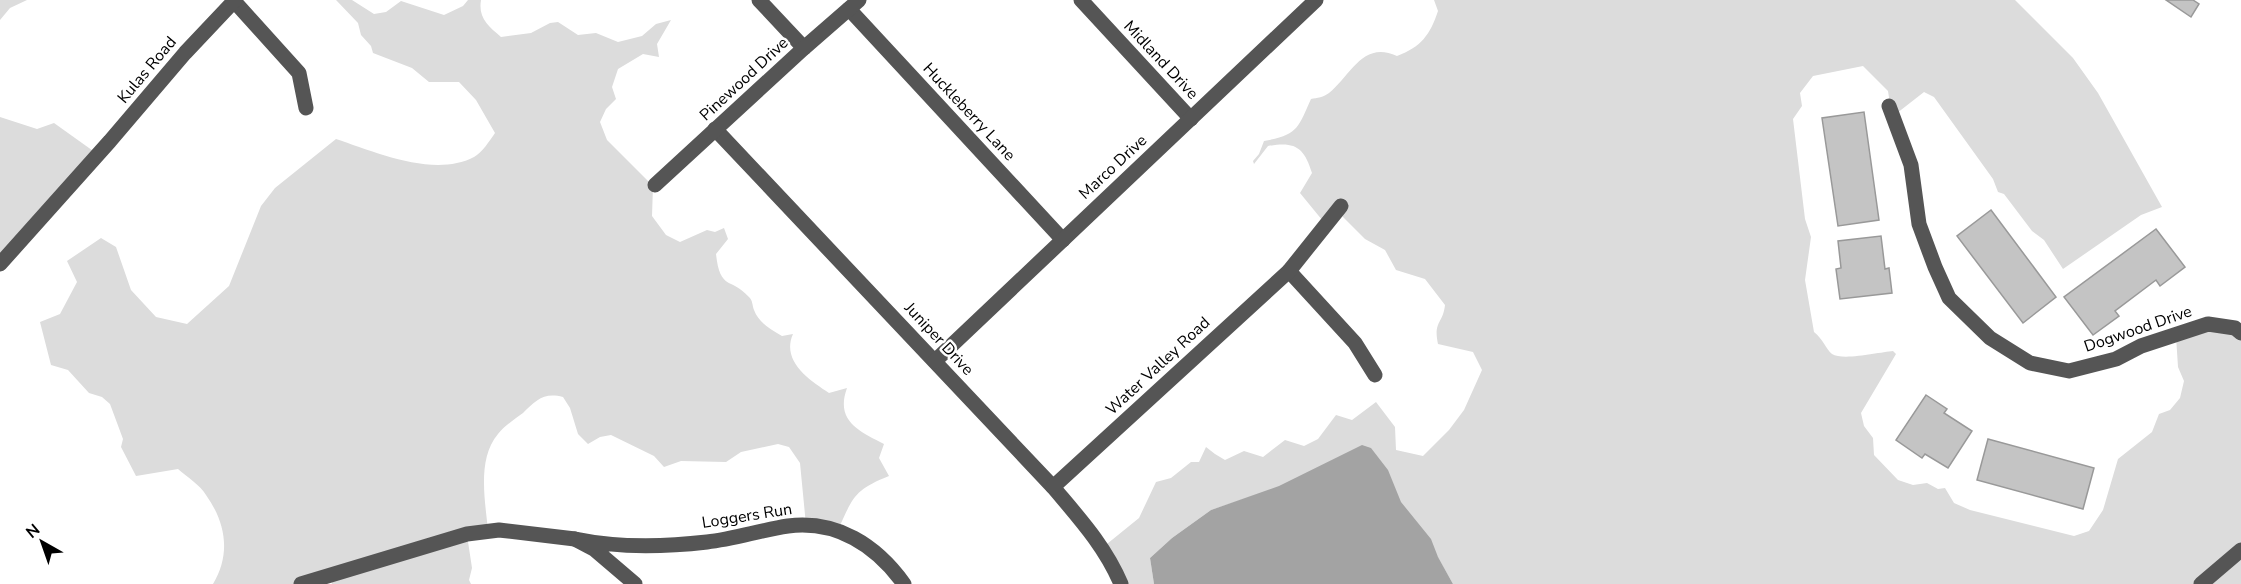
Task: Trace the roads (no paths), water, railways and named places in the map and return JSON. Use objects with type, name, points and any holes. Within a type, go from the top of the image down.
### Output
[{"type":"street","points":[[759,0],[804,48]]},
{"type":"street","name":"Midland Drive","points":[[1081,0],[1191,119]]},
{"type":"street","name":"Marco Drive","points":[[935,361],[1316,0]]},
{"type":"street","points":[[234,1],[299,73],[306,108]]},
{"type":"street","name":"Kulas Road","points":[[0,264],[89,166],[185,53],[234,1]]},
{"type":"street","name":"Pinewood Drive","points":[[654,185],[854,4]]},
{"type":"street","name":"Huckleberry Lane","points":[[854,4],[1063,240]]},
{"type":"street","name":"Dogwood Drive","points":[[1890,105],[1911,165],[1919,224],[1949,298],[1990,338],[2030,363],[2069,371],[2116,359],[2141,346],[2208,324],[2235,328],[2241,333]]},
{"type":"street","name":"Juniper Drive","points":[[715,129],[1053,487],[1098,541],[1114,567],[1121,584]]},
{"type":"street","points":[[1341,206],[1289,271],[1355,343],[1375,375]]},
{"type":"street","name":"Water Valley Road","points":[[1053,487],[1289,271]]},
{"type":"street","name":"Loggers Run","points":[[301,584],[467,534],[499,531],[632,546],[709,542],[788,526],[811,525],[833,528],[859,541],[881,558],[904,584]]},
{"type":"street","name":"Loggers Run","points":[[575,539],[594,549],[635,584]]},
{"type":"street","points":[[2201,584],[2241,550]]}]
